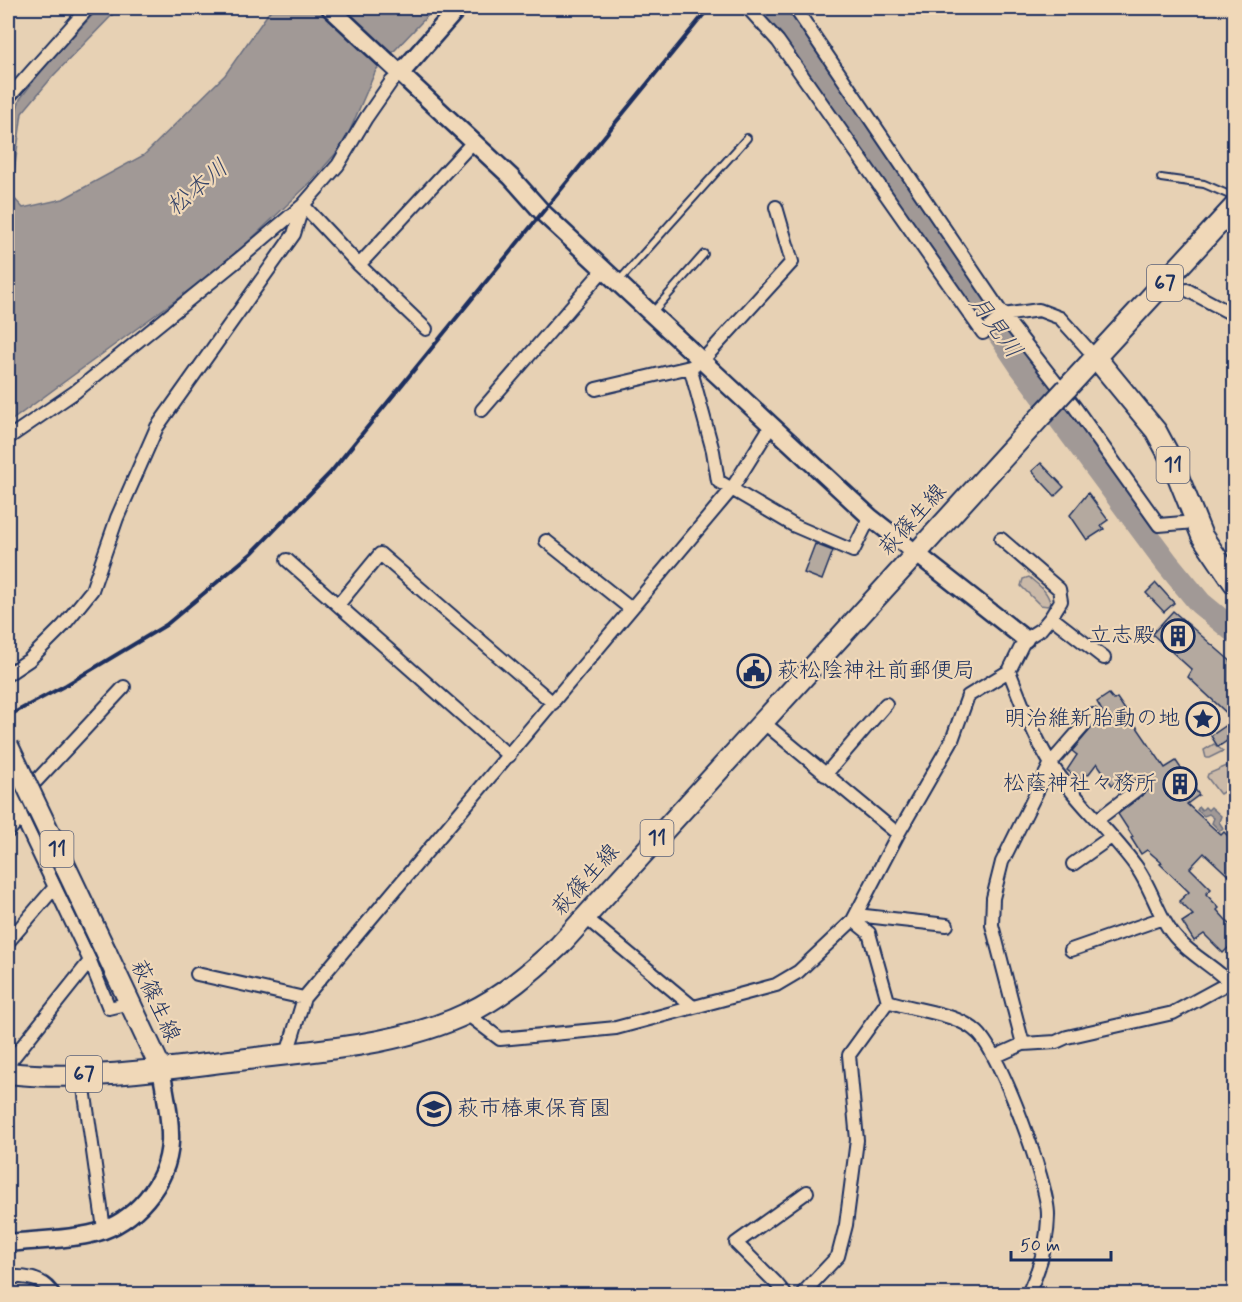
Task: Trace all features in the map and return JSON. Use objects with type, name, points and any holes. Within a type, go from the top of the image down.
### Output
[{"type":"main road","name":"67","points":[[1096,358],[1234,207]]},
{"type":"main road","name":"萩篠生線","points":[[8,746],[98,956],[130,1003],[161,1069],[359,1044],[418,1032],[467,1014],[493,999],[535,969],[1096,358]]},
{"type":"main road","name":"11","points":[[1096,358],[1156,431],[1171,459],[1202,536],[1234,583]]},
{"type":"main road","name":"67","points":[[8,1073],[43,1077],[161,1069]]},
{"type":"street","points":[[8,98],[88,8]]},
{"type":"street","points":[[330,8],[474,141],[511,177],[543,213],[651,313],[696,364],[771,426],[870,518],[1026,639]]},
{"type":"street","points":[[8,438],[75,392],[303,205],[338,165],[391,82],[397,68],[458,8]]},
{"type":"street","points":[[748,8],[778,41],[983,333],[1003,315],[1039,310],[1060,318],[1096,358]]},
{"type":"street","points":[[795,8],[1003,315],[1074,406],[1159,525],[1195,522]]},
{"type":"street","points":[[359,265],[474,141]]},
{"type":"street","points":[[303,205],[359,265],[426,330]]},
{"type":"street","points":[[8,674],[29,660],[63,626],[92,590],[117,518],[158,427],[294,234],[303,205]]},
{"type":"street","points":[[596,389],[696,364],[792,262],[776,207]]},
{"type":"street","points":[[482,410],[604,269]]},
{"type":"street","points":[[1187,290],[1234,315]]},
{"type":"street","points":[[696,364],[718,482],[795,526],[853,551],[870,518]]},
{"type":"street","points":[[287,1054],[304,998],[731,490],[771,426]]},
{"type":"street","points":[[467,1014],[500,1039],[616,1028],[776,985],[798,972],[855,917],[898,834],[952,740],[968,696],[1009,671],[1026,639],[1041,629],[1061,601],[1059,589],[1001,539]]},
{"type":"street","points":[[546,541],[632,609]]},
{"type":"street","points":[[338,605],[380,554],[553,703]]},
{"type":"street","points":[[287,560],[508,756]]},
{"type":"street","points":[[1051,617],[1104,658]]},
{"type":"street","points":[[994,1057],[1023,1044],[1056,1042],[1067,1036],[1173,1013],[1232,984],[1177,940],[1135,865],[1051,763],[1026,715],[1009,671]]},
{"type":"street","points":[[17,802],[124,687]]},
{"type":"street","points":[[825,775],[886,704]]},
{"type":"street","points":[[1023,1044],[992,925],[993,898],[1002,862],[1051,763],[1093,715]]},
{"type":"street","points":[[763,722],[898,834]]},
{"type":"street","points":[[8,781],[21,816],[56,887],[98,956],[8,1064]]},
{"type":"street","points":[[1097,820],[1144,784]]},
{"type":"street","points":[[8,832],[21,816]]},
{"type":"street","points":[[1073,864],[1112,837]]},
{"type":"street","points":[[8,942],[56,887]]},
{"type":"street","points":[[585,917],[693,1007]]},
{"type":"street","points":[[855,917],[947,925]]},
{"type":"street","points":[[855,917],[869,933],[888,1001]]},
{"type":"street","points":[[1071,950],[1163,918]]},
{"type":"street","points":[[197,974],[304,998]]},
{"type":"street","points":[[888,1001],[953,1018],[978,1032],[991,1044],[994,1057],[1006,1072],[1038,1165],[1048,1215],[1040,1266],[1028,1294]]},
{"type":"street","points":[[802,1294],[838,1256],[846,1225],[858,1140],[849,1054],[888,1001]]},
{"type":"street","points":[[8,1242],[68,1238],[104,1229],[134,1213],[146,1201],[164,1167],[170,1145],[169,1119],[161,1069]]},
{"type":"street","points":[[82,1074],[104,1229]]},
{"type":"street","points":[[785,1294],[736,1243],[807,1192]]},
{"type":"street","points":[[8,1277],[24,1276],[43,1283],[53,1294]]},
{"type":"lane","points":[[618,282],[747,138]]},
{"type":"lane","points":[[1161,178],[1203,184],[1234,197]]},
{"type":"lane","points":[[651,313],[704,254]]},
{"type":"shaded area","points":[[1029,577],[1047,595],[1050,603],[1048,606],[1040,605],[1021,586],[1023,579]]},
{"type":"shaded area","points":[[1214,744],[1223,751],[1206,758],[1204,750]]},
{"type":"shaded area","points":[[1234,763],[1234,785],[1220,794],[1207,777],[1208,774]]},
{"type":"water","name":"松本川","points":[[99,8],[119,8],[53,76],[22,113],[11,195],[23,208],[63,199],[144,155],[225,75],[272,8],[435,8],[376,70],[344,144],[310,183],[226,263],[8,423],[8,166],[13,122],[20,99],[42,70]]},
{"type":"water","points":[[1199,807],[1202,810],[1205,807],[1208,810],[1211,807],[1221,816],[1219,822],[1223,828],[1220,831],[1212,823],[1214,818],[1209,814],[1204,816],[1197,810]]},
{"type":"building","points":[[1041,463],[1064,487],[1055,496],[1032,471]]},
{"type":"building","points":[[1088,493],[1108,520],[1101,525],[1104,529],[1087,540],[1070,515]]},
{"type":"building","points":[[815,544],[833,551],[822,580],[804,573]]},
{"type":"building","points":[[1156,583],[1174,603],[1164,612],[1146,593]]},
{"type":"building","points":[[1173,611],[1234,664],[1234,720],[1188,677],[1192,670],[1152,634]]},
{"type":"building","points":[[1109,694],[1114,700],[1117,698],[1165,768],[1176,761],[1199,795],[1187,804],[1221,835],[1224,832],[1234,842],[1234,881],[1204,853],[1190,868],[1211,889],[1206,894],[1234,929],[1234,942],[1223,953],[1204,934],[1194,941],[1182,922],[1193,915],[1179,901],[1189,892],[1147,850],[1141,854],[1118,814],[1149,790],[1152,784],[1150,779],[1144,776],[1139,777],[1121,791],[1115,783],[1112,785],[1097,763],[1088,775],[1085,773],[1080,780],[1067,770],[1077,755],[1072,751],[1101,717],[1102,711],[1097,702]]},
{"type":"building","points":[[1234,720],[1234,736],[1218,747],[1211,736]]},
{"type":"waterway","name":"月見川","points":[[773,8],[907,206],[967,286],[1021,366],[1167,563],[1200,603],[1234,631]]},
{"type":"railway","points":[[8,716],[66,685],[166,625],[252,553],[330,473],[709,8]]},
{"type":"place","name":"立志殿","points":[[1178,636]]},
{"type":"place","name":"萩松陰神社前郵便局","points":[[754,671]]},
{"type":"place","name":"明治維新胎動の地","points":[[1203,719]]},
{"type":"place","name":"松蔭神社々務所","points":[[1180,784]]},
{"type":"place","name":"萩市椿東保育園","points":[[434,1109]]}]
